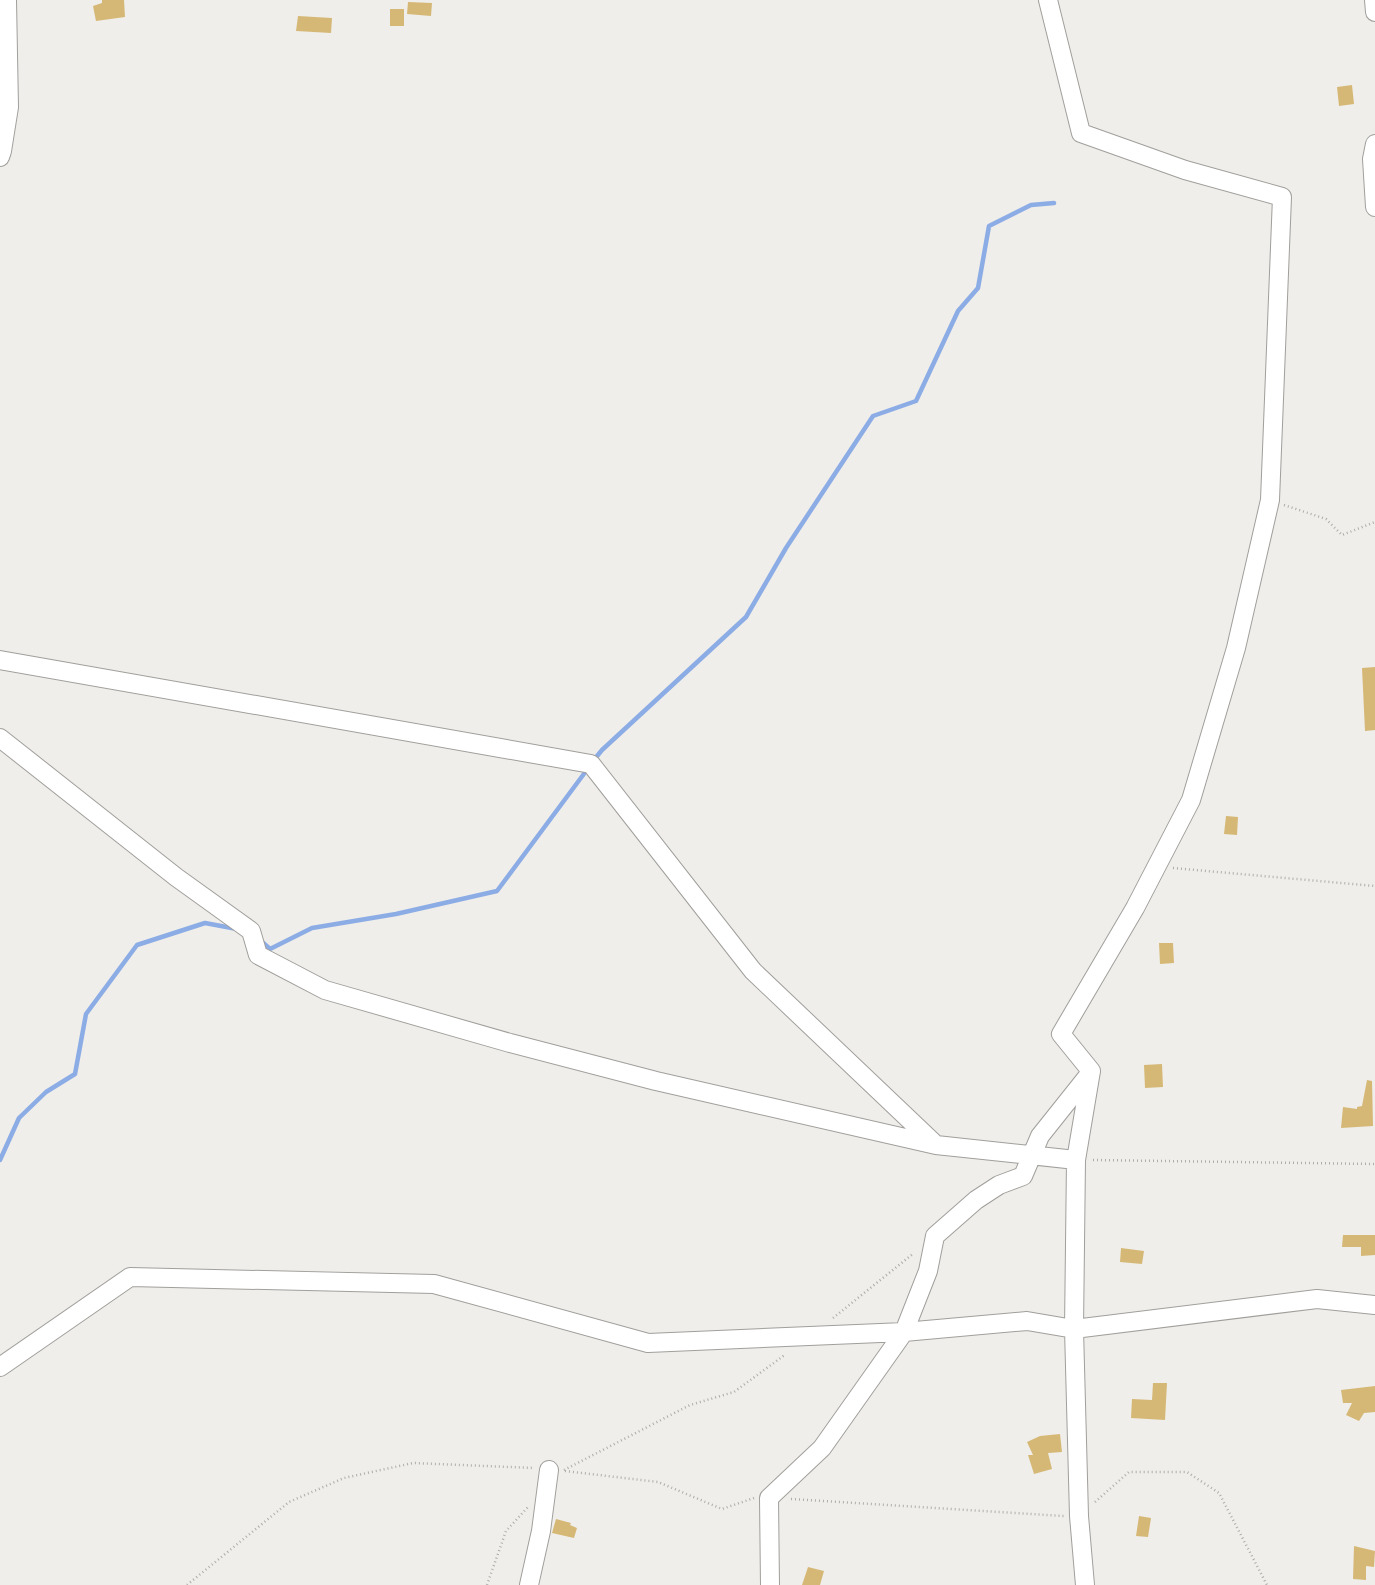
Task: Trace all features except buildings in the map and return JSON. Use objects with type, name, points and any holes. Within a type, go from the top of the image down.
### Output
[{"type":"street","points":[[0,157],[9,107],[7,0]]},
{"type":"street","points":[[1048,0],[1081,133],[1185,170],[1282,197],[1270,500],[1236,648],[1190,800],[1135,908],[1061,1034],[1092,1071]]},
{"type":"street","points":[[1374,0],[1375,12]]},
{"type":"street","points":[[1375,144],[1372,159],[1375,207]]},
{"type":"street","points":[[0,660],[591,764],[753,971],[936,1145]]},
{"type":"street","points":[[0,738],[176,877],[251,932],[258,954],[325,990],[510,1043],[656,1081],[936,1145],[1076,1160]]},
{"type":"street","points":[[770,1585],[769,1498],[822,1448],[904,1332],[928,1271],[935,1236],[981,1196],[999,1185],[1023,1176],[1040,1136],[1092,1071]]},
{"type":"street","points":[[1085,1585],[1079,1516],[1074,1329],[1076,1160],[1092,1071]]},
{"type":"street","points":[[0,1367],[130,1277],[434,1284],[648,1343],[904,1332],[1028,1321],[1074,1329],[1317,1300],[1375,1305]]},
{"type":"street","points":[[529,1585],[541,1531],[548,1477]]},
{"type":"path","points":[[1270,500],[1326,519],[1342,535],[1375,522]]},
{"type":"path","points":[[1156,866],[1375,886]]},
{"type":"path","points":[[1076,1160],[1375,1164]]},
{"type":"path","points":[[935,1236],[811,1336],[734,1392],[690,1406],[562,1471],[658,1482],[722,1509],[753,1498],[769,1498],[1079,1516],[1129,1472],[1187,1472],[1219,1493],[1267,1585]]},
{"type":"path","points":[[187,1585],[289,1502],[344,1478],[413,1463],[548,1477]]},
{"type":"path","points":[[487,1585],[506,1531],[548,1477]]},
{"type":"waterway","points":[[593,761],[602,750],[746,617],[786,548],[873,416],[916,401],[958,311],[978,288],[989,226],[1031,205],[1054,203]]},
{"type":"waterway","points":[[260,940],[270,949],[312,928],[396,914],[497,891],[589,767]]},
{"type":"waterway","points":[[0,1160],[19,1118],[46,1092],[75,1074],[86,1014],[137,945],[205,923],[237,929]]}]
